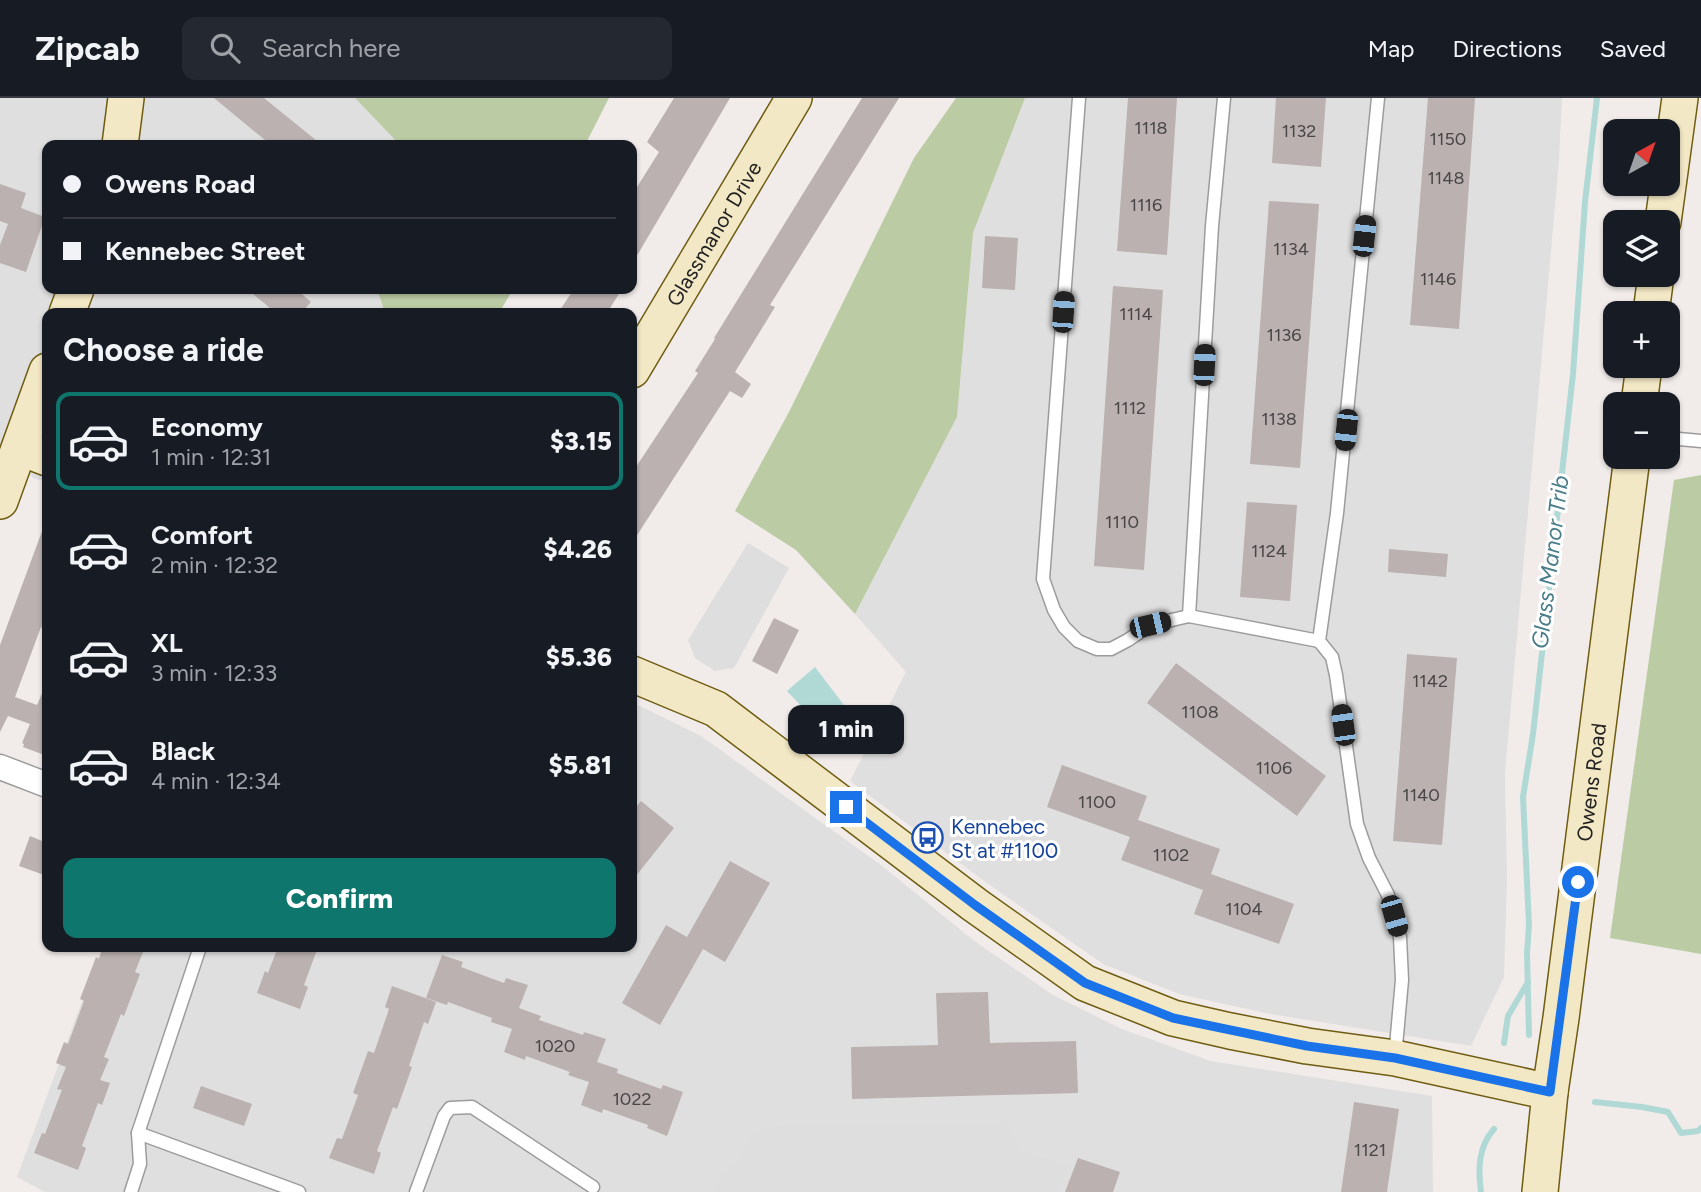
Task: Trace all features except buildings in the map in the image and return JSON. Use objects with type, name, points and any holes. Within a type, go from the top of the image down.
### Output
[{"type":"street","points":[[121,140],[126,98]]},
{"type":"street","name":"Glassmanor Drive","points":[[637,362],[794,98]]},
{"type":"street","points":[[1665,210],[1680,98]]},
{"type":"street","points":[[0,501],[34,453],[42,403]]},
{"type":"street","name":"Owens Road","points":[[1540,1192],[1550,1092],[1630,469]]},
{"type":"street","points":[[637,676],[716,709],[975,905],[1085,983],[1173,1018],[1307,1046],[1395,1058],[1550,1092]]},
{"type":"street","points":[[0,767],[42,783]]},
{"type":"lane","points":[[1079,98],[1043,579],[1054,610],[1064,627],[1078,641],[1097,649],[1111,649],[1150,625],[1189,616],[1319,641],[1332,657],[1357,824],[1369,858],[1388,895],[1400,937],[1402,980],[1395,1058]]},
{"type":"lane","points":[[1189,616],[1212,226],[1224,98]]},
{"type":"lane","points":[[1319,641],[1337,513],[1378,98]]},
{"type":"lane","points":[[1680,439],[1701,441]]},
{"type":"lane","points":[[131,1192],[140,1164],[138,1133],[198,952]]},
{"type":"lane","points":[[416,1192],[444,1116],[450,1108],[472,1107],[593,1187]]},
{"type":"lane","points":[[138,1133],[299,1192]]},
{"type":"shaded area","points":[[0,98],[355,98],[395,140],[42,140],[42,294],[379,294],[383,308],[42,308],[42,480],[35,479],[0,455]]},
{"type":"shaded area","points":[[1025,98],[1562,98],[1559,161],[1505,773],[1507,879],[1504,977],[1471,1046],[1270,1014],[1179,994],[1103,964],[984,881],[850,781],[906,672],[855,614],[957,417],[973,233]]},
{"type":"shaded area","points":[[748,543],[789,568],[734,668],[715,671],[695,658],[688,640]]},
{"type":"shaded area","points":[[637,704],[701,736],[881,865],[973,940],[1053,995],[1122,1029],[1211,1061],[1432,1096],[1433,1192],[45,1192],[17,1177],[100,952],[637,952]]},
{"type":"shaded area","points":[[1009,1122],[1019,1151],[1069,1166],[1059,1192],[712,1192],[721,1176],[740,1160],[750,1133],[785,1125]]},
{"type":"green space","points":[[355,98],[609,98],[588,140],[395,140]]},
{"type":"green space","points":[[956,98],[1025,98],[973,233],[957,417],[855,614],[796,550],[735,511],[789,412],[914,158]]},
{"type":"green space","points":[[379,294],[510,294],[502,308],[383,308]]},
{"type":"green space","points":[[1701,475],[1701,954],[1610,938],[1674,480]]},
{"type":"water","points":[[815,667],[853,717],[837,731],[803,708],[787,691]]},
{"type":"waterway","name":"Glass Manor Trib","points":[[1529,1035],[1529,925],[1523,797],[1533,734],[1573,374],[1585,202],[1597,98]]},
{"type":"waterway","points":[[1504,1043],[1508,1016],[1528,982]]},
{"type":"waterway","points":[[1595,1102],[1668,1112],[1681,1133],[1698,1131],[1701,1128]]},
{"type":"waterway","points":[[1481,1192],[1480,1159],[1485,1143],[1494,1129]]},
{"type":"place","name":"Kennebec St at #1100","points":[[928,838]]},
{"type":"route","points":[[846,807],[975,905],[1085,983],[1173,1018],[1307,1046],[1395,1058],[1550,1092],[1578,882]]}]
